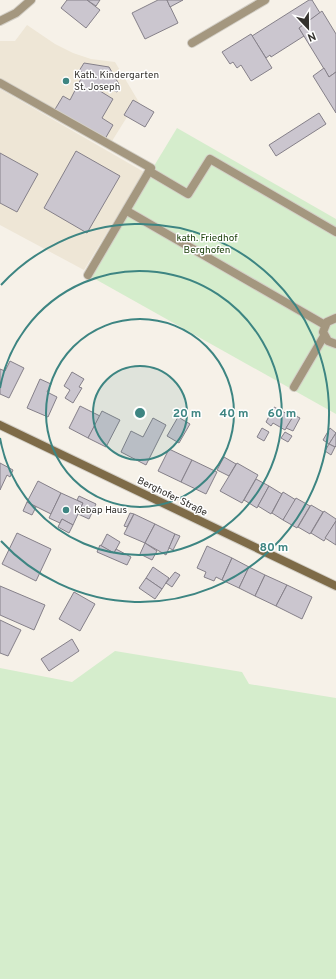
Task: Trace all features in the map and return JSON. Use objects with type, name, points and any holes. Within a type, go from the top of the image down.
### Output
[{"type":"street","points":[[0,21],[16,13],[31,0]]},
{"type":"street","points":[[192,44],[266,0]]},
{"type":"street","points":[[0,83],[151,168],[88,275]]},
{"type":"street","points":[[149,171],[188,194],[210,159],[336,232]]},
{"type":"street","points":[[127,211],[325,325]]},
{"type":"street","points":[[294,388],[324,336],[325,325],[329,319],[336,318]]},
{"type":"street","points":[[324,336],[328,341],[336,344]]},
{"type":"street","name":"Berghofer Straße","points":[[0,425],[336,586]]},
{"type":"shaded area","name":"Kath. Kindergarten St. Joseph","points":[[27,25],[55,44],[73,53],[91,59],[115,62],[140,104],[132,101],[124,115],[127,117],[112,141],[105,139],[0,78],[0,41],[15,41]]},
{"type":"shaded area","points":[[0,89],[144,172],[84,270],[0,225]]},
{"type":"green space","name":"kath. Friedhof Berghofen","points":[[177,128],[336,219],[336,414],[88,275]]},
{"type":"green space","points":[[115,651],[242,672],[249,684],[336,698],[336,979],[0,979],[0,668],[72,682]]},
{"type":"building","points":[[67,0],[87,0],[100,10],[86,28],[61,8]]},
{"type":"building","points":[[87,0],[100,0],[96,6]]},
{"type":"building","points":[[158,0],[167,0],[178,23],[145,39],[132,13]]},
{"type":"building","points":[[167,0],[183,0],[170,7]]},
{"type":"building","points":[[309,0],[312,0],[320,13],[299,28],[304,36],[271,57],[270,55],[266,58],[252,36]]},
{"type":"building","points":[[322,11],[336,34],[336,72],[329,77],[299,28]]},
{"type":"building","points":[[251,34],[272,68],[251,81],[241,65],[237,68],[233,62],[230,64],[222,52]]},
{"type":"building","points":[[84,63],[109,67],[120,86],[117,92],[104,85],[100,91],[113,99],[102,118],[113,125],[105,139],[54,111],[63,96],[70,100],[84,73],[79,71]]},
{"type":"building","points":[[324,68],[329,77],[336,72],[336,113],[313,76]]},
{"type":"building","points":[[133,100],[154,112],[145,127],[124,115]]},
{"type":"building","points":[[319,113],[326,124],[276,156],[269,145]]},
{"type":"building","points":[[76,151],[120,176],[87,233],[44,208]]},
{"type":"building","points":[[0,153],[38,174],[17,212],[0,203]]},
{"type":"building","points":[[10,361],[24,368],[9,398],[0,394],[0,369],[5,371]]},
{"type":"building","points":[[72,372],[84,379],[79,387],[82,388],[73,403],[65,398],[70,390],[64,386]]},
{"type":"building","points":[[40,379],[51,384],[47,392],[57,397],[48,417],[27,408]]},
{"type":"building","points":[[80,406],[100,416],[88,438],[69,428]]},
{"type":"building","points":[[274,407],[293,417],[285,430],[273,423],[271,426],[266,422]]},
{"type":"building","points":[[102,411],[120,420],[106,447],[88,438]]},
{"type":"building","points":[[294,415],[300,418],[293,431],[286,428]]},
{"type":"building","points":[[178,417],[190,424],[179,443],[167,436]]},
{"type":"building","points":[[153,418],[166,425],[146,465],[121,452],[131,431],[143,437]]},
{"type":"building","points":[[262,428],[269,432],[264,441],[257,437]]},
{"type":"building","points":[[330,428],[336,433],[329,444],[323,440]]},
{"type":"building","points":[[285,432],[292,436],[288,442],[281,438]]},
{"type":"building","points":[[336,433],[336,446],[335,447],[329,444]]},
{"type":"building","points":[[329,444],[335,447],[331,455],[325,451]]},
{"type":"building","points":[[169,449],[192,460],[181,482],[158,471]]},
{"type":"building","points":[[224,457],[236,464],[229,476],[217,470]]},
{"type":"building","points":[[192,460],[217,472],[206,494],[181,482]]},
{"type":"building","points":[[0,463],[13,470],[10,477],[7,475],[0,490]]},
{"type":"building","points":[[237,463],[258,475],[242,503],[220,491]]},
{"type":"building","points":[[256,479],[269,486],[257,508],[244,500]]},
{"type":"building","points":[[38,481],[61,493],[51,514],[27,502]]},
{"type":"building","points":[[269,486],[282,494],[271,514],[258,506]]},
{"type":"building","points":[[283,492],[296,500],[283,520],[272,513]]},
{"type":"building","points":[[61,493],[83,503],[73,525],[62,519],[60,523],[49,518]]},
{"type":"building","points":[[79,496],[96,504],[89,519],[78,514],[83,503],[77,500]]},
{"type":"building","points":[[296,498],[310,506],[297,528],[283,520]]},
{"type":"building","points":[[27,502],[36,507],[32,515],[23,511]]},
{"type":"building","points":[[311,505],[323,512],[310,534],[298,527]]},
{"type":"building","points":[[324,511],[336,519],[336,521],[324,541],[311,533]]},
{"type":"building","points":[[130,513],[134,514],[127,527],[124,526]]},
{"type":"building","points":[[134,514],[155,524],[145,543],[124,534]]},
{"type":"building","points":[[62,519],[73,525],[69,533],[58,527]]},
{"type":"building","points":[[336,521],[336,545],[325,538]]},
{"type":"building","points":[[155,524],[175,534],[166,555],[145,543]]},
{"type":"building","points":[[17,533],[51,549],[36,581],[2,564]]},
{"type":"building","points":[[107,534],[120,542],[114,553],[101,546]]},
{"type":"building","points":[[175,534],[180,536],[173,550],[169,548]]},
{"type":"building","points":[[145,543],[157,551],[152,560],[140,554]]},
{"type":"building","points":[[100,545],[114,553],[116,549],[131,557],[127,565],[97,552]]},
{"type":"building","points":[[207,546],[232,558],[222,580],[216,577],[214,581],[204,577],[206,572],[197,568]]},
{"type":"building","points":[[232,558],[249,567],[239,588],[222,580]]},
{"type":"building","points":[[153,567],[169,578],[162,589],[146,578]]},
{"type":"building","points":[[249,567],[265,575],[255,596],[239,588]]},
{"type":"building","points":[[175,572],[180,575],[172,587],[166,583]]},
{"type":"building","points":[[265,575],[287,585],[276,606],[255,596]]},
{"type":"building","points":[[146,578],[162,589],[155,599],[139,588]]},
{"type":"building","points":[[287,585],[312,597],[302,619],[276,606]]},
{"type":"building","points":[[0,586],[45,605],[34,630],[0,615]]},
{"type":"building","points":[[74,592],[95,604],[80,631],[59,619]]},
{"type":"building","points":[[0,620],[21,630],[8,656],[0,653]]},
{"type":"building","points":[[72,639],[79,651],[49,671],[41,659]]},
{"type":"place","name":"Kath. Kindergarten St. Joseph","points":[[66,81]]},
{"type":"place","name":"Kebap Haus","points":[[66,510]]}]
